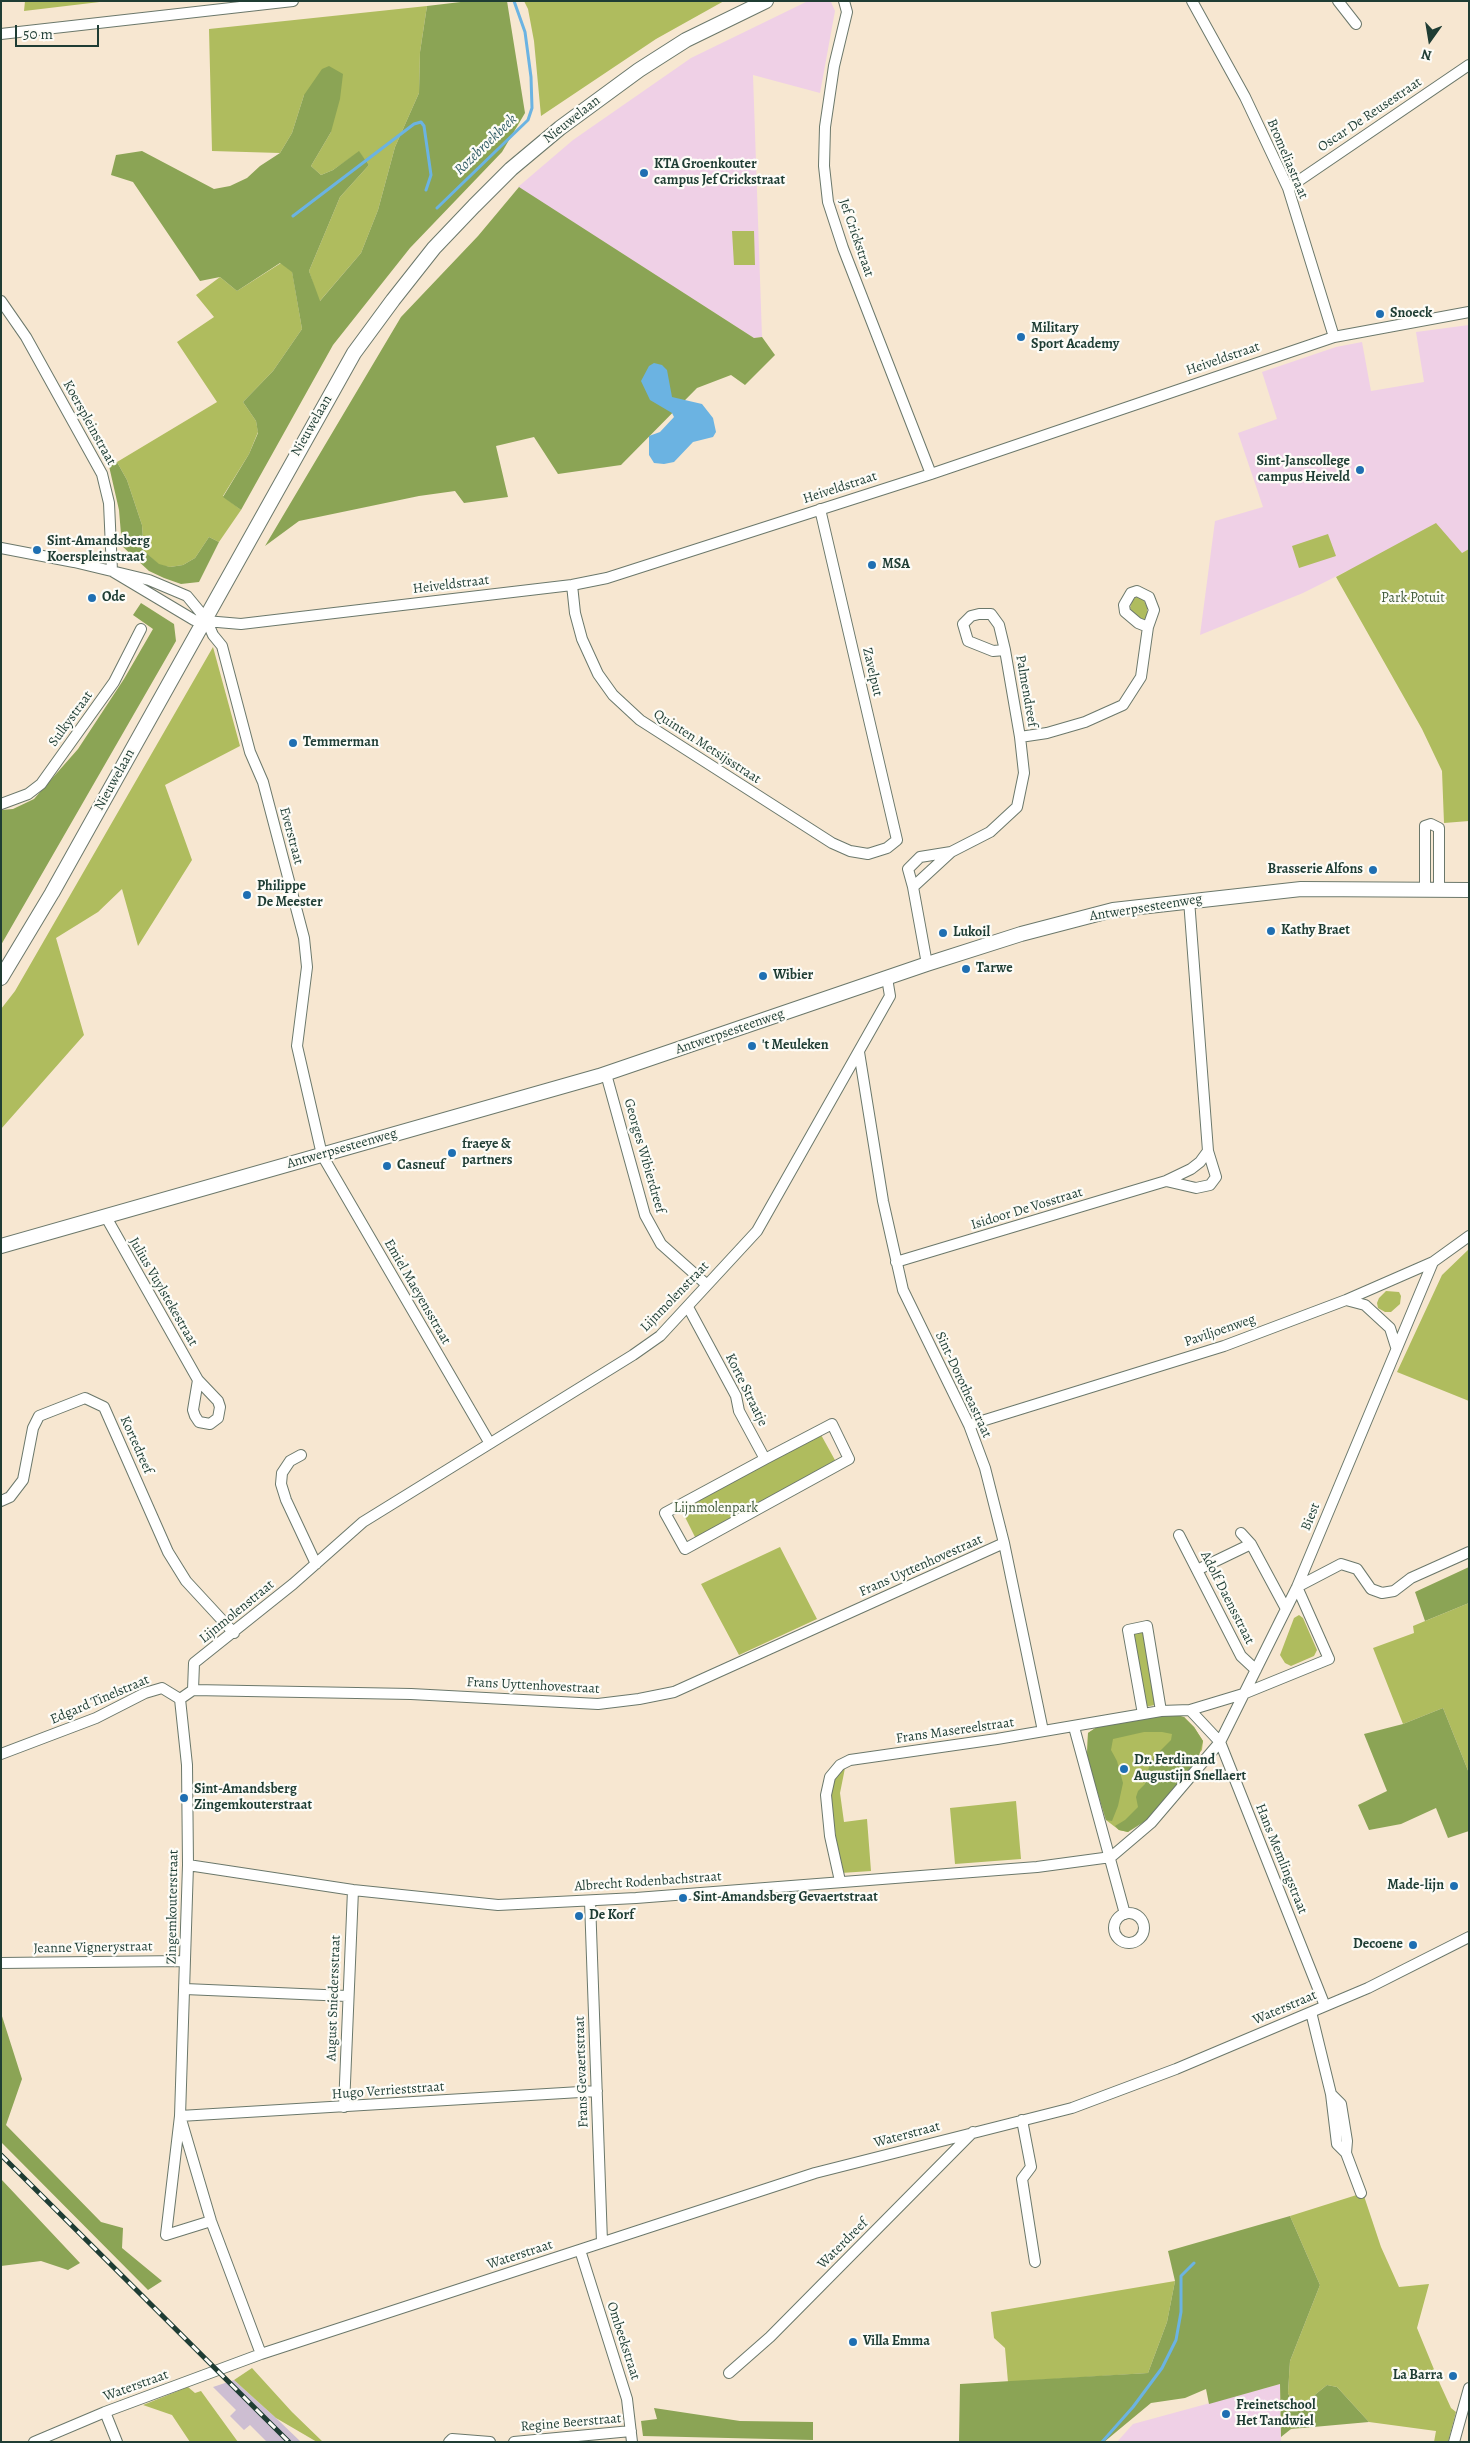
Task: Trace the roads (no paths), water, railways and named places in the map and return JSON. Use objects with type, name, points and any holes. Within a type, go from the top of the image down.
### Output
[{"type":"main road","name":"Nieuwelaan","points":[[1,978],[206,619],[354,353],[434,248],[511,169],[560,128],[655,59],[686,40],[766,1]]},
{"type":"main road","name":"Antwerpsesteenweg","points":[[1,1246],[606,1074],[927,964],[1021,934],[1113,910],[1189,900],[1301,889],[1432,888],[1469,890]]},
{"type":"street","points":[[1,34],[293,1]]},
{"type":"street","points":[[742,13],[754,1]]},
{"type":"street","name":"Jef Crickstraat","points":[[844,1],[847,12],[834,66],[825,127],[824,166],[828,202],[843,248],[931,474]]},
{"type":"street","name":"Bromeliastraat","points":[[1192,1],[1246,98],[1288,188],[1334,337]]},
{"type":"street","points":[[1338,1],[1356,24]]},
{"type":"street","name":"Oscar De Reusestraat","points":[[1288,188],[1469,65]]},
{"type":"street","name":"Koerspleinstraat","points":[[1,301],[26,337],[102,474],[109,503],[112,571]]},
{"type":"street","name":"Heiveldstraat","points":[[112,571],[194,620],[206,619],[242,624],[457,597],[572,585],[607,578],[931,474],[1334,337],[1469,312]]},
{"type":"street","name":"Zavelput","points":[[820,509],[897,840]]},
{"type":"street","name":"Heiveldstraat","points":[[1,548],[149,580],[187,596],[206,619]]},
{"type":"street","name":"Quinten Metsijsstraat","points":[[572,585],[575,613],[582,640],[598,674],[613,695],[640,720],[832,843],[868,854],[887,848],[897,840]]},
{"type":"street","name":"Palmendreef","points":[[951,852],[920,857],[908,869],[914,887],[951,852],[990,832],[1016,807],[1024,773],[1020,737],[1005,650],[999,625],[990,614],[971,616],[963,624],[968,641],[993,651],[1005,650]]},
{"type":"street","name":"Everstraat","points":[[206,619],[213,635],[222,646],[250,752],[263,782],[304,938],[307,967],[297,1046],[322,1155]]},
{"type":"street","name":"Palmendreef","points":[[1020,737],[1047,733],[1085,722],[1123,705],[1141,677],[1148,627]]},
{"type":"street","name":"Sulkystraat","points":[[1,804],[9,803],[28,794],[41,784],[114,682],[141,629]]},
{"type":"street","points":[[1431,824],[1439,828],[1432,888],[1424,826],[1431,824]]},
{"type":"street","points":[[914,887],[927,964]]},
{"type":"street","name":"Isidoor De Vosstraat","points":[[1166,1181],[1196,1188],[1210,1186],[1216,1177],[1208,1151],[1189,900]]},
{"type":"street","name":"Lijnmolenstraat","points":[[193,1690],[194,1663],[234,1633],[363,1522],[489,1442],[633,1356],[660,1336],[757,1231],[890,996],[887,978]]},
{"type":"street","name":"Sint-Dorotheastraat","points":[[859,1052],[883,1201],[903,1290],[968,1425],[985,1468],[1004,1543],[1043,1731]]},
{"type":"street","name":"Georges Wibierdreef","points":[[606,1074],[645,1215],[661,1244],[706,1284]]},
{"type":"street","name":"Isidoor De Vosstraat","points":[[896,1262],[1166,1181],[1192,1169],[1208,1151]]},
{"type":"street","name":"Emiel Maeyensstraat","points":[[322,1155],[489,1442]]},
{"type":"street","name":"Julius Vuylstekestraat","points":[[106,1217],[198,1380]]},
{"type":"street","name":"Paviljoenweg","points":[[968,1425],[1224,1346],[1346,1300],[1433,1262],[1469,1236]]},
{"type":"street","name":"Biest","points":[[1244,1694],[1296,1587],[1433,1262]]},
{"type":"street","points":[[1346,1300],[1365,1305],[1390,1328],[1396,1347]]},
{"type":"street","name":"Korte Straatje","points":[[688,1307],[736,1396],[739,1411],[765,1458]]},
{"type":"street","name":"Kortedreef","points":[[1,1500],[10,1498],[23,1480],[33,1428],[39,1416],[85,1398],[104,1406],[168,1552],[186,1581],[234,1633]]},
{"type":"street","points":[[832,1424],[849,1459],[685,1549],[665,1513],[765,1458],[832,1424]]},
{"type":"street","points":[[301,1455],[290,1461],[282,1472],[281,1484],[286,1500],[316,1564]]},
{"type":"street","points":[[1241,1533],[1251,1544],[1286,1609]]},
{"type":"street","name":"Adolf Daensstraat","points":[[1179,1535],[1241,1656],[1256,1670]]},
{"type":"street","name":"Frans Uyttenhovestraat","points":[[193,1690],[412,1694],[598,1704],[640,1699],[674,1692],[1004,1543]]},
{"type":"street","points":[[1197,1570],[1251,1544]]},
{"type":"street","points":[[1296,1587],[1341,1564],[1357,1569],[1371,1589],[1382,1593],[1394,1590],[1411,1578],[1469,1552]]},
{"type":"street","name":"Frans Masereelstraat","points":[[840,1881],[830,1836],[826,1795],[830,1777],[840,1765],[850,1760],[1074,1727],[1160,1711],[1190,1710],[1244,1694],[1329,1659],[1296,1587]]},
{"type":"street","points":[[1143,1714],[1128,1630],[1147,1626],[1160,1711]]},
{"type":"street","name":"Edgard Tinelstraat","points":[[1,1754],[96,1718],[145,1693],[162,1688],[180,1699]]},
{"type":"street","points":[[180,1699],[193,1690]]},
{"type":"street","points":[[1110,1857],[1151,1823],[1220,1742],[1244,1694]]},
{"type":"street","name":"Zingemkouterstraat","points":[[180,1699],[187,1765],[188,1865],[185,1989],[180,2116],[166,2235],[211,2221]]},
{"type":"street","points":[[1190,1710],[1220,1742]]},
{"type":"street","points":[[1074,1727],[1125,1914]]},
{"type":"street","name":"Hans Memlingstraat","points":[[1220,1742],[1325,2006]]},
{"type":"street","name":"Albrecht Rodenbachstraat","points":[[188,1865],[353,1890],[498,1905],[590,1901],[1037,1867],[1110,1857]]},
{"type":"street","name":"August Sniedersstraat","points":[[344,2107],[347,1996],[353,1890]]},
{"type":"street","name":"Frans Gevaertstraat","points":[[590,1901],[602,2242]]},
{"type":"street","name":"Waterstraat","points":[[34,2442],[105,2412],[261,2354],[815,2173],[1072,2108],[1176,2069],[1325,2006],[1398,1974],[1469,1937]]},
{"type":"street","name":"Jeanne Vignerystraat","points":[[1,1963],[185,1961]]},
{"type":"street","points":[[185,1989],[347,1996]]},
{"type":"street","points":[[1311,2012],[1332,2094],[1337,2144],[1346,2153],[1361,2193]]},
{"type":"street","name":"Hugo Verrieststraat","points":[[180,2116],[597,2091]]},
{"type":"street","name":"Zingemkouterstraat","points":[[180,2116],[211,2221],[261,2354]]},
{"type":"street","points":[[1022,2120],[1031,2167],[1022,2179],[1035,2262]]},
{"type":"street","name":"Waterdreef","points":[[730,2373],[770,2337],[974,2132]]},
{"type":"street","name":"Ombeekstraat","points":[[580,2250],[627,2399],[632,2442]]},
{"type":"street","points":[[1454,2442],[1468,2390]]},
{"type":"street","points":[[105,2412],[117,2442]]},
{"type":"street","name":"Regine Beerstraat","points":[[514,2442],[631,2431]]},
{"type":"street","points":[[449,2442],[452,2439],[490,2442]]},
{"type":"water","points":[[654,363],[662,365],[667,370],[672,397],[702,404],[713,418],[716,432],[713,437],[693,442],[674,462],[664,464],[654,463],[649,455],[649,436],[660,432],[674,417],[672,413],[650,400],[641,381],[649,366]]},
{"type":"waterway","name":"Rozebroekbeek","points":[[437,208],[528,120],[532,108],[531,77],[525,32],[514,1]]},
{"type":"waterway","name":"Rozebroekbeek","points":[[293,216],[414,124],[421,122],[424,126],[431,175],[426,190]]},
{"type":"waterway","points":[[1102,2442],[1133,2407],[1162,2368],[1176,2340],[1181,2312],[1181,2276],[1194,2263]]},
{"type":"railway","points":[[1,2155],[289,2442]]},
{"type":"place","name":"KTA Groenkouter campus Jef Crickstraat","points":[[644,173]]},
{"type":"place","name":"Snoeck","points":[[1380,314]]},
{"type":"place","name":"Military Sport Academy","points":[[1021,337]]},
{"type":"place","name":"Sint-Janscollege campus Heiveld","points":[[1360,470]]},
{"type":"place","name":"Sint-Amandsberg Koerspleinstraat","points":[[37,550]]},
{"type":"place","name":"MSA","points":[[872,565]]},
{"type":"place","name":"Ode","points":[[92,598]]},
{"type":"place","name":"Temmerman","points":[[293,743]]},
{"type":"place","name":"Brasserie Alfons","points":[[1373,870]]},
{"type":"place","name":"Philippe De Meester","points":[[247,895]]},
{"type":"place","name":"Kathy Braet","points":[[1271,931]]},
{"type":"place","name":"Lukoil","points":[[943,933]]},
{"type":"place","name":"Tarwe","points":[[966,969]]},
{"type":"place","name":"Wibier","points":[[763,976]]},
{"type":"place","name":"'t Meuleken","points":[[752,1046]]},
{"type":"place","name":"fraeye & partners","points":[[452,1153]]},
{"type":"place","name":"Casneuf","points":[[387,1166]]},
{"type":"place","name":"Dr. Ferdinand Augustijn Snellaert","points":[[1124,1769]]},
{"type":"place","name":"Sint-Amandsberg Zingemkouterstraat","points":[[184,1798]]},
{"type":"place","name":"Made-lijn","points":[[1454,1886]]},
{"type":"place","name":"Sint-Amandsberg Gevaertstraat","points":[[683,1898]]},
{"type":"place","name":"De Korf","points":[[579,1916]]},
{"type":"place","name":"Decoene","points":[[1413,1945]]},
{"type":"place","name":"Villa Emma","points":[[853,2342]]},
{"type":"place","name":"La Barra","points":[[1453,2376]]},
{"type":"place","name":"Freinetschool Het Tandwiel","points":[[1226,2414]]},
{"type":"park label","name":"Park Potuit","points":[[1413,599]]},
{"type":"park label","name":"Lijnmolenpark","points":[[716,1509]]}]
